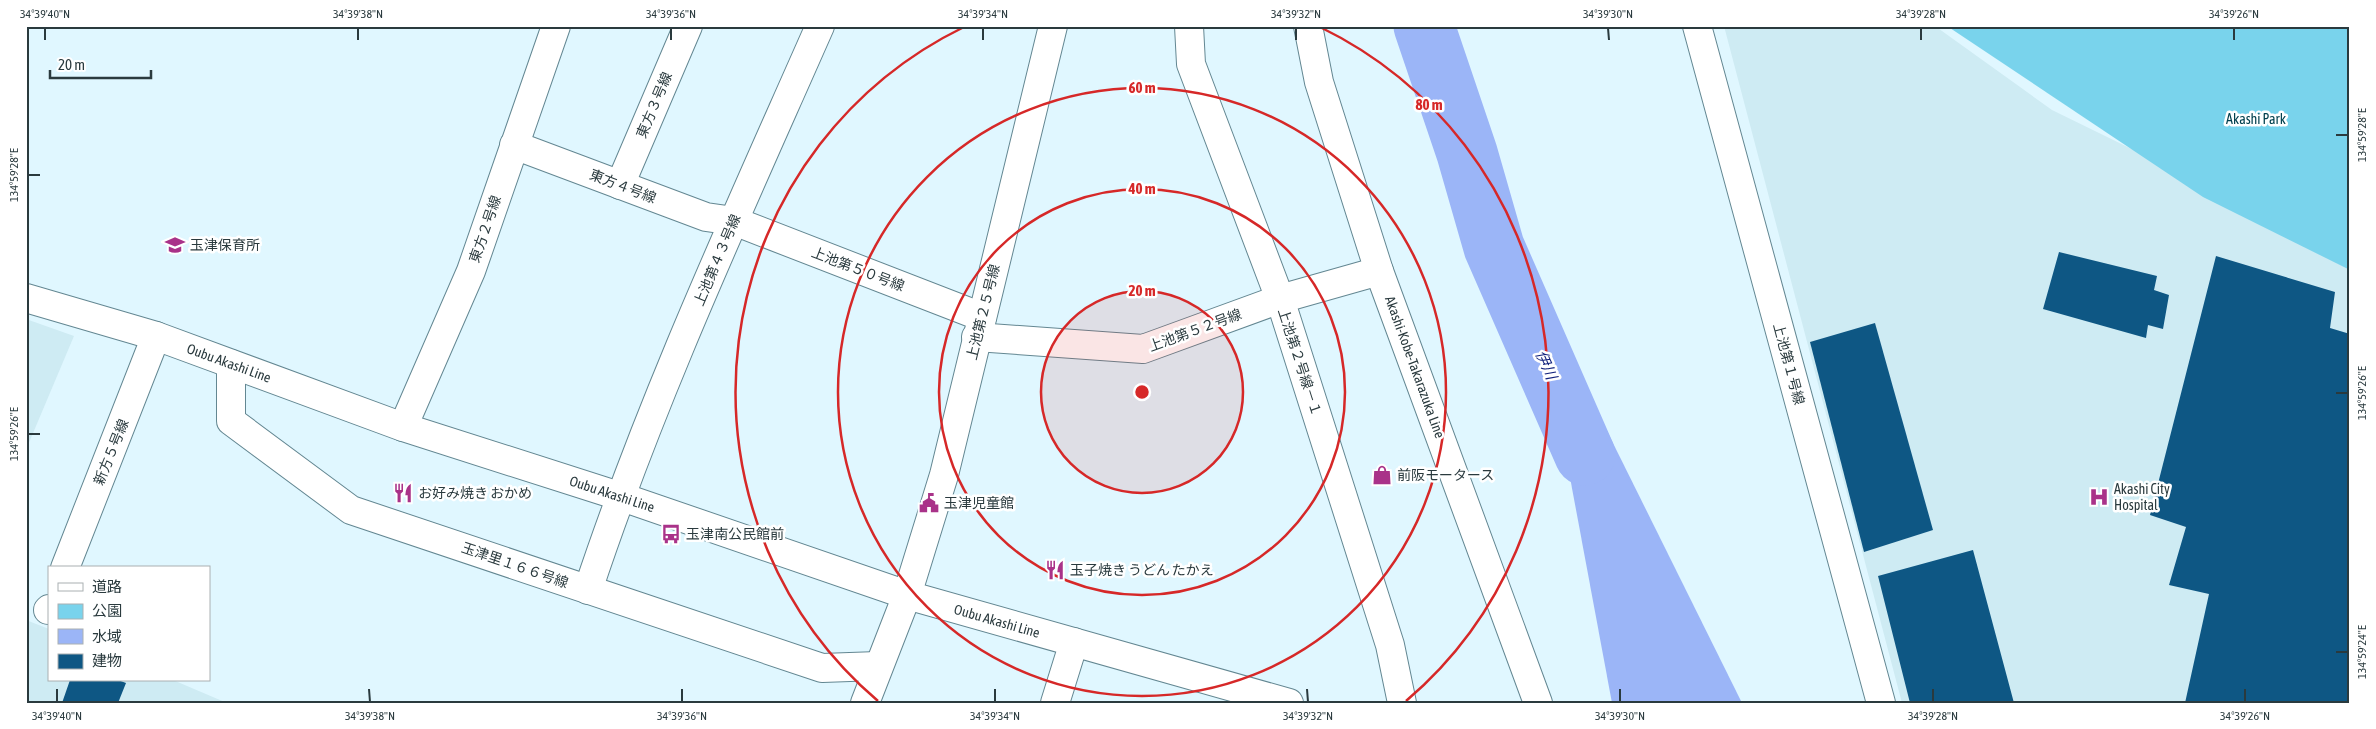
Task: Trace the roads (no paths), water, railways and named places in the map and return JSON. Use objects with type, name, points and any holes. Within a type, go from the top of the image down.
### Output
[{"type":"street","name":"東方２号線","points":[[403,426],[470,271],[556,26]]},
{"type":"street","name":"東方３号線","points":[[620,185],[688,26]]},
{"type":"street","name":"上池第４３号線","points":[[588,590],[619,496],[734,221],[820,26]]},
{"type":"street","name":"上池第２５号線","points":[[865,703],[907,595],[944,475],[1053,26]]},
{"type":"street","name":"上池第２号線－１","points":[[1189,26],[1191,64],[1280,299],[1390,645],[1402,703]]},
{"type":"street","name":"Akashi-Kobe-Takarazuka Line","points":[[1308,26],[1319,82],[1379,271],[1538,703]]},
{"type":"street","name":"上池第１号線","points":[[1697,26],[1881,703]]},
{"type":"street","name":"東方４号線","points":[[514,145],[706,217],[734,221]]},
{"type":"street","name":"上池第５０号線","points":[[734,221],[979,327]]},
{"type":"street","name":"上池第５２号線","points":[[979,327],[1143,350],[1280,299],[1379,271]]},
{"type":"street","name":"Oubu Akashi Line","points":[[26,298],[156,336],[403,426],[619,496],[907,595],[1074,642],[1229,695],[1289,703]]},
{"type":"street","name":"新方５号線","points":[[66,566],[156,336]]},
{"type":"street","name":"玉津里１６６号線","points":[[231,364],[231,421],[351,510],[822,668],[878,666]]},
{"type":"street","points":[[1055,703],[1074,642]]},
{"type":"water","points":[[1534,284],[1742,703],[1612,703]]},
{"type":"waterway","name":"伊川","points":[[1424,26],[1467,153],[1494,247],[1585,455]]},
{"type":"place","name":"玉津保育所","points":[[175,245]]},
{"type":"place","name":"前阪モータース","points":[[1382,475]]},
{"type":"place","name":"お好み焼き おかめ","points":[[403,493]]},
{"type":"place","name":"Akashi City Hospital","points":[[2099,497]]},
{"type":"place","name":"玉津児童館","points":[[929,503]]},
{"type":"place","name":"玉津南公民館前","points":[[671,534]]},
{"type":"place","name":"玉子焼き うどん たかえ","points":[[1055,570]]},
{"type":"park label","name":"Akashi Park","points":[[2256,119]]}]
